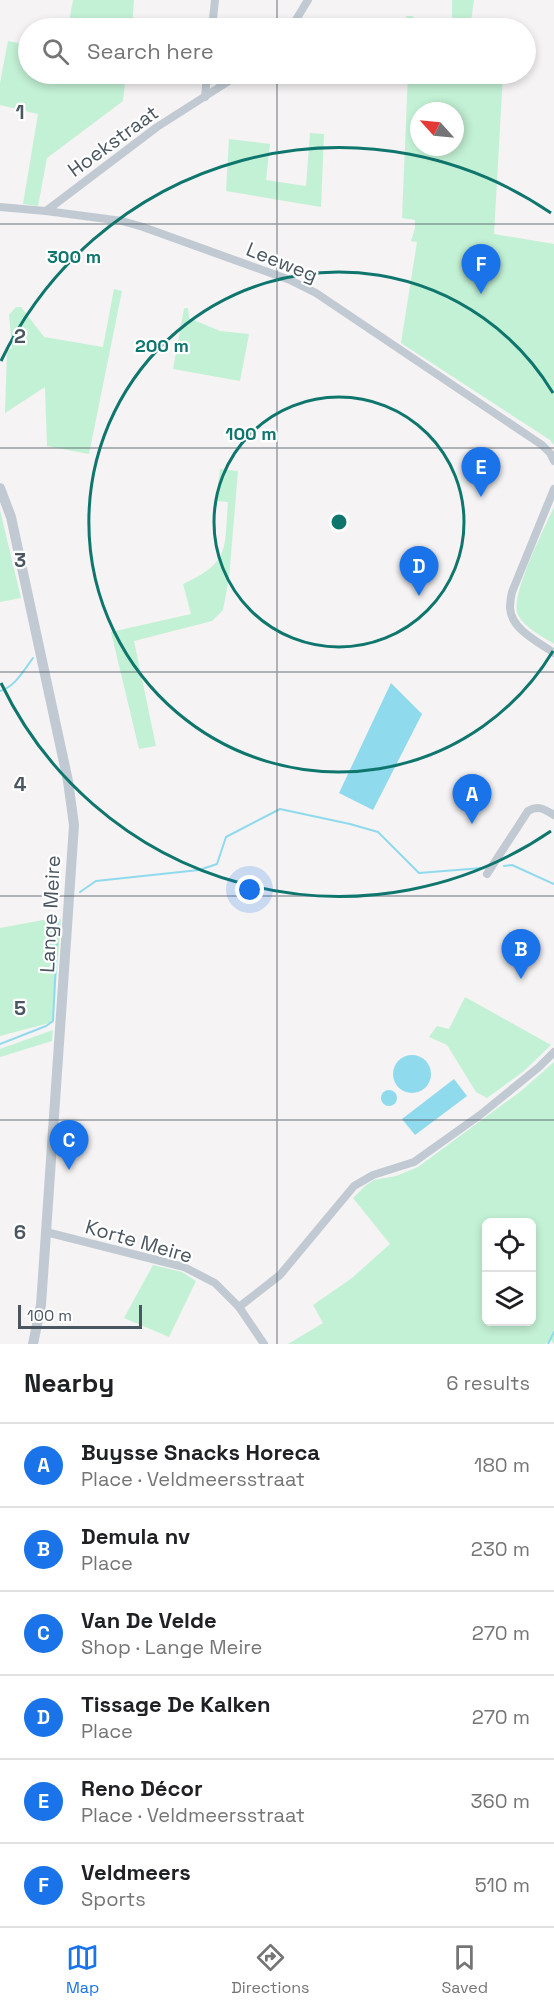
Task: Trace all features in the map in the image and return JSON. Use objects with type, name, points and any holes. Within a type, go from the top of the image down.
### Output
[{"type":"street","points":[[213,18],[215,0]]},
{"type":"street","points":[[297,18],[308,0]]},
{"type":"street","points":[[205,97],[206,84]]},
{"type":"street","name":"Hoekstraat","points":[[46,211],[158,127],[225,84]]},
{"type":"street","points":[[0,207],[46,211]]},
{"type":"street","name":"Leeweg","points":[[46,211],[123,221],[290,280],[341,308],[542,445],[554,461]]},
{"type":"street","points":[[554,489],[512,592],[510,609],[516,624],[554,653]]},
{"type":"street","name":"Lange Meire","points":[[1,490],[14,528],[68,781],[74,825],[41,1305],[33,1344]]},
{"type":"street","points":[[487,874],[528,811],[535,807],[542,807],[554,815]]},
{"type":"street","points":[[239,1307],[280,1275],[354,1186],[373,1175],[414,1162],[480,1115],[554,1052]]},
{"type":"street","name":"Korte Meire","points":[[46,1233],[184,1267],[215,1283],[239,1307],[264,1344]]},
{"type":"green space","points":[[73,0],[134,0],[133,18],[70,18]]},
{"type":"green space","points":[[452,0],[474,0],[471,18],[452,18]]},
{"type":"green space","points":[[8,41],[18,43],[18,84],[125,84],[123,101],[47,158],[38,206],[23,204],[38,114],[0,105],[0,83]]},
{"type":"green space","points":[[408,84],[502,84],[494,234],[554,244],[554,445],[550,440],[401,343],[417,242],[411,241],[415,220],[402,218]]},
{"type":"green space","points":[[310,133],[324,134],[321,207],[226,191],[229,139],[270,144],[266,180],[306,186]]},
{"type":"green space","points":[[114,289],[122,291],[89,454],[47,446],[45,387],[5,413],[7,351],[12,348],[9,315],[16,307],[21,307],[44,337],[103,347]]},
{"type":"green space","points":[[185,308],[188,308],[189,318],[220,331],[249,334],[240,381],[173,369]]},
{"type":"green space","points":[[220,469],[238,471],[229,578],[223,610],[212,621],[134,641],[156,746],[139,749],[111,632],[191,614],[183,584],[210,569],[222,553],[225,543],[228,502],[216,501]]},
{"type":"green space","points":[[554,507],[554,644],[525,624],[518,615],[517,606],[523,578]]},
{"type":"green space","points":[[0,510],[21,598],[0,602]]},
{"type":"green space","points":[[54,918],[61,919],[53,1022],[0,1036],[0,928]]},
{"type":"green space","points":[[465,997],[551,1045],[524,1071],[487,1098],[476,1092],[447,1045],[429,1037],[437,1026],[449,1029]]},
{"type":"green space","points":[[53,1030],[52,1041],[0,1057],[0,1049]]},
{"type":"green space","points":[[554,1062],[554,1344],[551,1340],[545,1344],[288,1344],[323,1323],[313,1305],[352,1278],[390,1244],[353,1198],[374,1180],[396,1176],[418,1167],[521,1091]]},
{"type":"green space","points":[[153,1265],[182,1272],[196,1281],[169,1337],[124,1318]]},
{"type":"water","points":[[391,683],[422,714],[373,810],[339,793]]},
{"type":"water","points":[[412,1055],[426,1060],[431,1074],[426,1088],[412,1093],[398,1088],[393,1074],[398,1060]]},
{"type":"water","points":[[454,1079],[467,1096],[415,1135],[402,1119]]},
{"type":"water","points":[[389,1090],[397,1098],[389,1106],[381,1098]]},
{"type":"waterway","points":[[0,691],[15,682],[33,658]]},
{"type":"waterway","points":[[80,892],[96,881],[199,870],[217,864],[226,837],[280,809],[378,832],[419,873],[482,868]]},
{"type":"waterway","points":[[504,866],[512,865],[554,884]]},
{"type":"waterway","points":[[0,1044],[46,1026],[53,1021],[58,921]]},
{"type":"waterway","points":[[548,1344],[554,1332]]},
{"type":"place","name":"Veldmeers","points":[[481,294]]},
{"type":"place","name":"Reno Décor","points":[[481,497]]},
{"type":"place","name":"Tissage De Kalken","points":[[419,596]]},
{"type":"place","name":"Buysse Snacks Horeca","points":[[472,824]]},
{"type":"place","name":"Demula nv","points":[[521,979]]},
{"type":"place","name":"Van De Velde","points":[[69,1170]]}]
